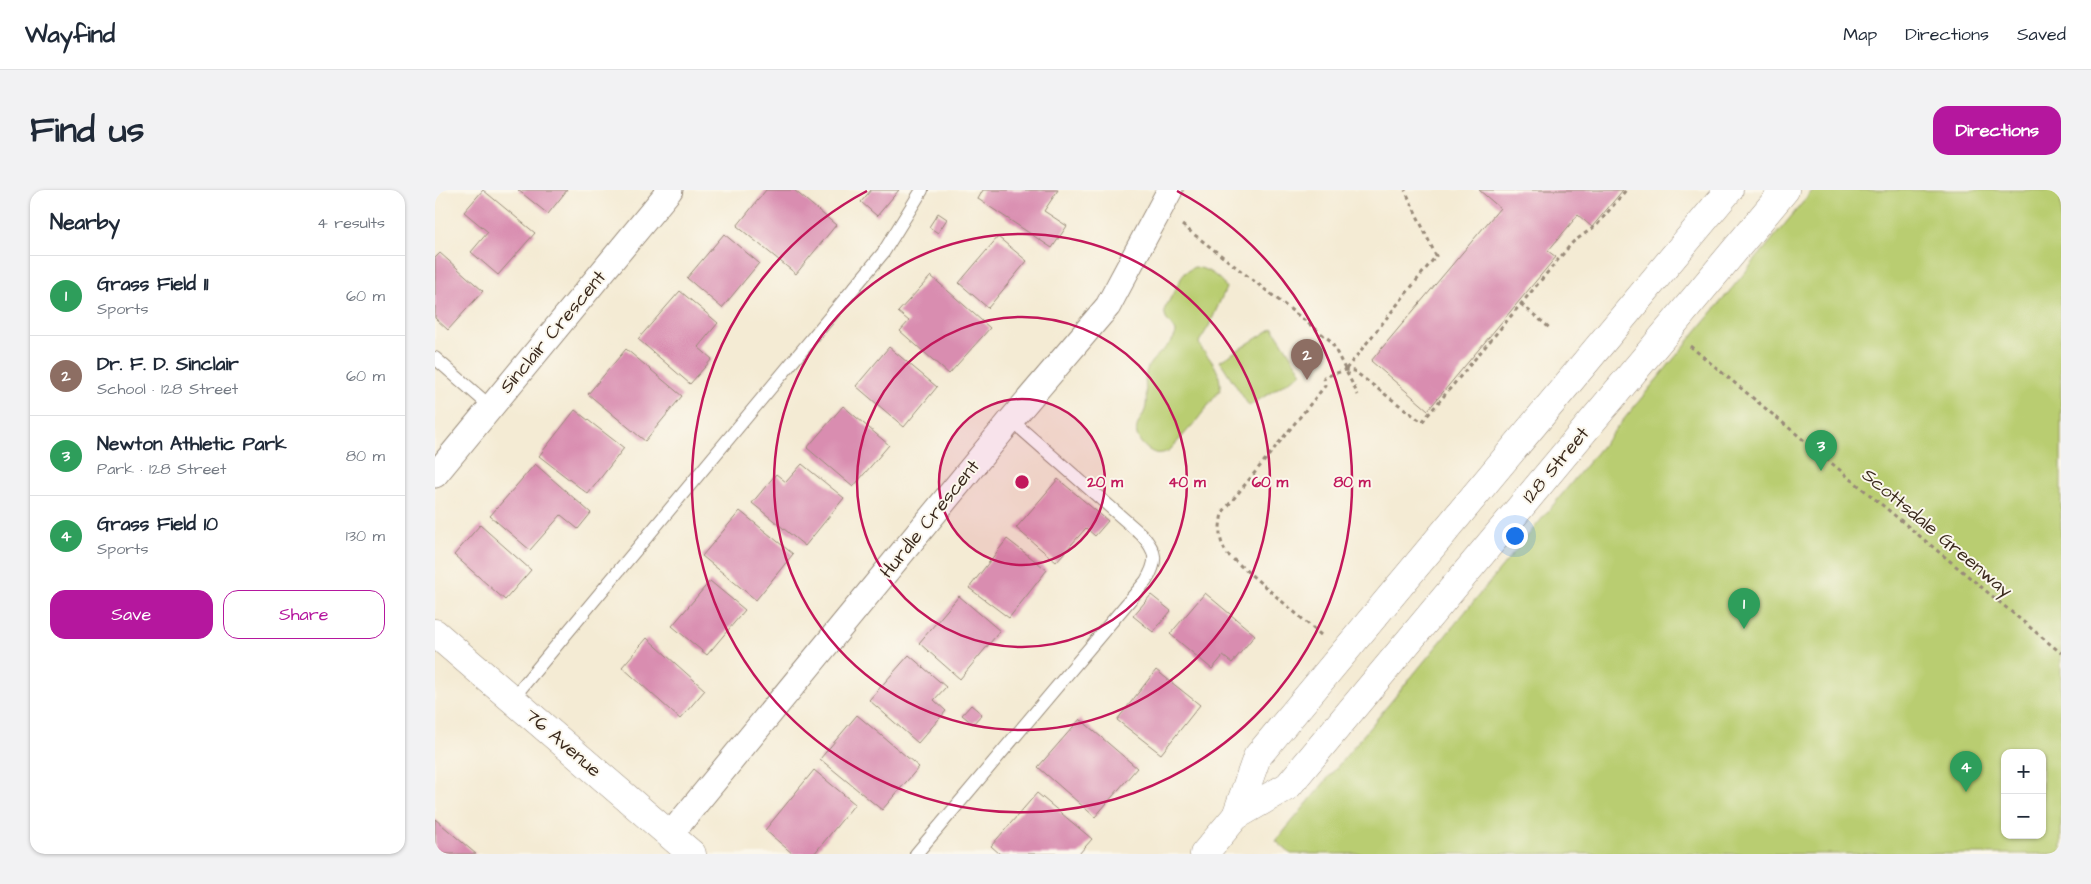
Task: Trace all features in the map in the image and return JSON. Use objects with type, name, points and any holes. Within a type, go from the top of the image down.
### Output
[{"type":"main road","name":"128 Street","points":[[1237,816],[1257,757],[1729,190]]},
{"type":"main road","name":"128 Street","points":[[1203,854],[1237,816],[1288,786],[1785,190]]},
{"type":"main road","name":"76 Avenue","points":[[435,633],[692,854]]},
{"type":"street","name":"Sinclair Crescent","points":[[435,475],[670,190]]},
{"type":"street","name":"Hurdle Crescent","points":[[670,835],[1107,306],[1170,190]]},
{"type":"lane","points":[[512,699],[883,253],[922,190]]},
{"type":"lane","points":[[435,358],[491,407]]},
{"type":"lane","points":[[916,854],[1146,581],[1153,570],[1155,559],[1152,547],[1142,535],[1011,420]]},
{"type":"path","points":[[1346,370],[1436,256],[1405,190]]},
{"type":"path","points":[[1321,635],[1227,554],[1218,532],[1221,513],[1325,386],[1324,377],[1346,370],[1354,371],[1422,422],[1573,242],[1597,225],[1626,190]]},
{"type":"path","points":[[1175,219],[1331,341],[1358,395]]},
{"type":"path","points":[[1521,304],[1551,329]]},
{"type":"path","name":"Scottsdale Greenway","points":[[1686,343],[2061,653]]},
{"type":"green space","points":[[1813,190],[2061,190],[2061,854],[1291,854],[1276,841]]},
{"type":"green space","points":[[1194,267],[1213,274],[1221,280],[1226,288],[1209,326],[1199,342],[1217,370],[1220,390],[1197,420],[1170,450],[1162,453],[1152,452],[1140,441],[1136,431],[1146,406],[1146,372],[1151,362],[1175,336],[1176,331],[1166,319],[1164,310],[1184,273]]},
{"type":"green space","points":[[1273,328],[1302,373],[1249,406],[1220,361]]},
{"type":"building","points":[[483,190],[535,233],[498,275],[471,252],[488,232],[464,212]]},
{"type":"building","points":[[518,190],[567,190],[548,214]]},
{"type":"building","points":[[766,190],[794,190],[836,225],[796,274],[737,226]]},
{"type":"building","points":[[871,190],[899,190],[877,216],[861,202]]},
{"type":"building","points":[[983,190],[1058,190],[1044,211],[1067,226],[1052,248],[978,199]]},
{"type":"building","points":[[1479,190],[1623,190],[1592,227],[1578,215],[1548,251],[1556,257],[1428,410],[1371,361],[1500,208]]},
{"type":"building","points":[[938,213],[947,219],[938,233],[929,227]]},
{"type":"building","points":[[724,234],[759,263],[722,308],[687,278]]},
{"type":"building","points":[[998,237],[1027,261],[988,308],[959,283]]},
{"type":"building","points":[[440,253],[483,291],[448,330],[435,318],[435,258]]},
{"type":"building","points":[[931,276],[990,328],[949,374],[900,331],[909,321],[898,312]]},
{"type":"building","points":[[680,291],[718,323],[698,347],[712,359],[690,384],[638,339]]},
{"type":"building","points":[[889,347],[937,387],[904,427],[856,386]]},
{"type":"building","points":[[626,349],[682,396],[645,441],[588,394]]},
{"type":"building","points":[[843,406],[889,445],[853,487],[807,448]]},
{"type":"building","points":[[575,410],[624,448],[588,494],[539,456]]},
{"type":"building","points":[[535,464],[591,513],[578,529],[561,515],[530,550],[490,516]]},
{"type":"building","points":[[802,464],[844,498],[805,546],[752,503],[776,474],[786,482]]},
{"type":"building","points":[[1058,479],[1108,521],[1095,536],[1086,528],[1056,562],[1016,528]]},
{"type":"building","points":[[740,511],[793,554],[756,600],[702,556]]},
{"type":"building","points":[[480,525],[531,570],[505,600],[454,555]]},
{"type":"building","points":[[1007,539],[1047,570],[1009,618],[969,588]]},
{"type":"building","points":[[710,581],[745,610],[707,655],[672,626]]},
{"type":"building","points":[[1205,593],[1255,635],[1232,663],[1223,656],[1212,669],[1170,634]]},
{"type":"building","points":[[1151,595],[1171,611],[1153,632],[1133,616]]},
{"type":"building","points":[[959,596],[1000,631],[960,679],[919,643]]},
{"type":"building","points":[[647,638],[705,690],[680,719],[622,667]]},
{"type":"building","points":[[909,655],[946,687],[934,700],[946,711],[918,743],[869,700]]},
{"type":"building","points":[[1156,670],[1200,705],[1161,754],[1117,720]]},
{"type":"building","points":[[971,705],[982,714],[973,724],[962,715]]},
{"type":"building","points":[[857,715],[919,767],[882,810],[820,759]]},
{"type":"building","points":[[1080,719],[1137,768],[1095,817],[1038,767]]},
{"type":"building","points":[[814,770],[855,804],[814,854],[793,854],[765,830]]},
{"type":"building","points":[[1037,793],[1092,839],[1079,854],[1000,854],[991,846]]},
{"type":"building","points":[[435,819],[476,854],[435,854]]},
{"type":"place","name":"Dr. F. D. Sinclair","points":[[1307,380]]},
{"type":"place","name":"Newton Athletic Park","points":[[1821,471]]},
{"type":"place","name":"Grass Field 11","points":[[1744,629]]},
{"type":"place","name":"Grass Field 10","points":[[1966,792]]}]
